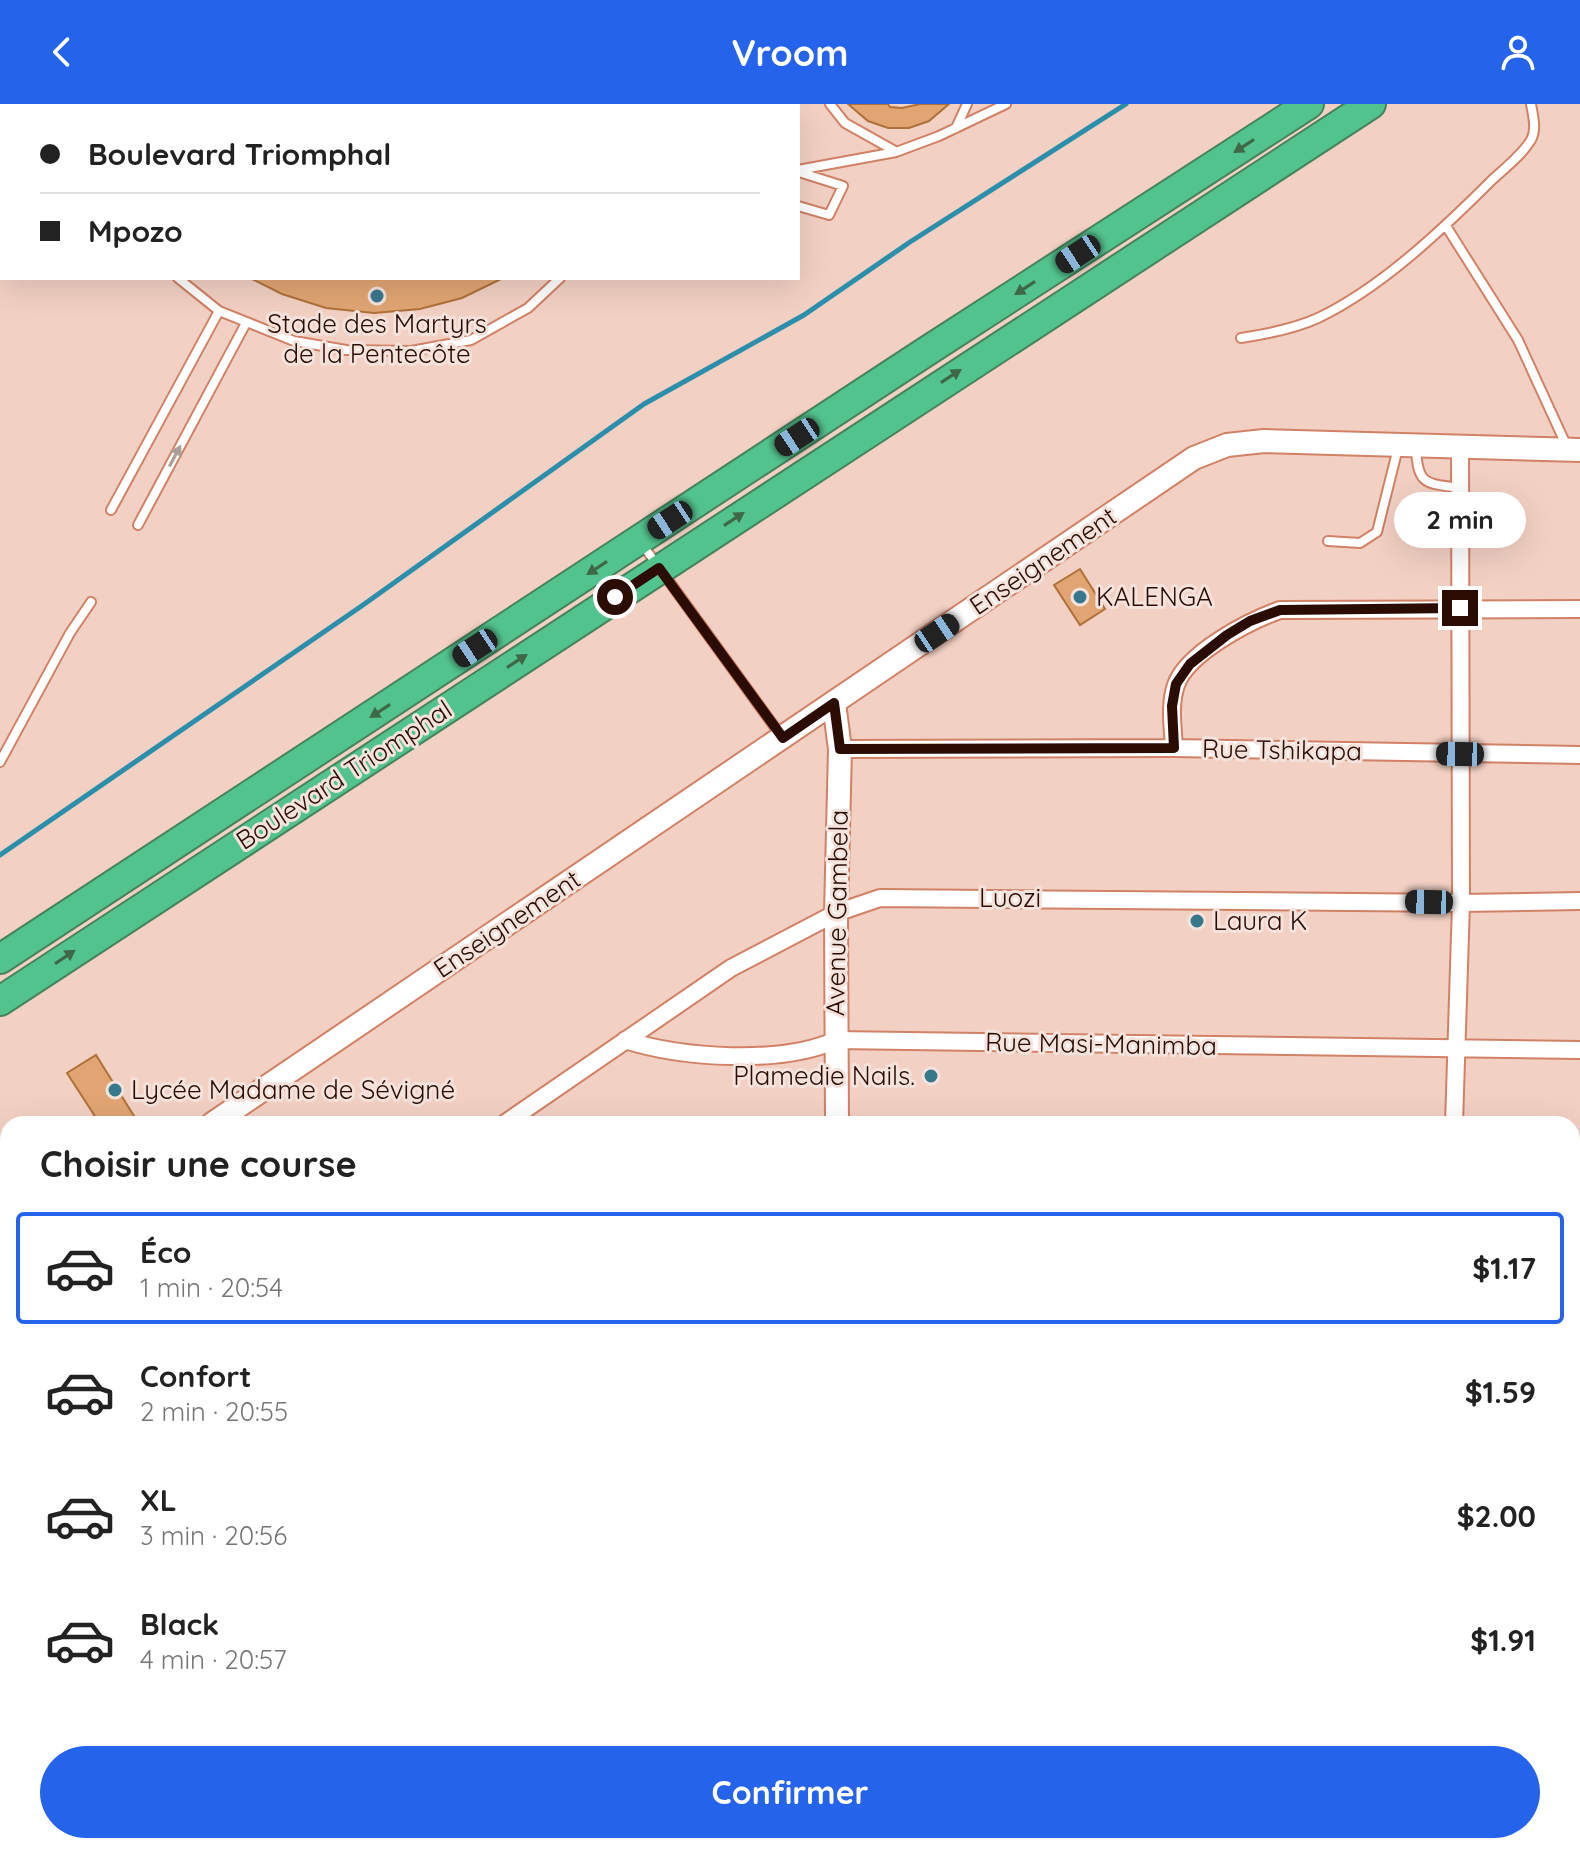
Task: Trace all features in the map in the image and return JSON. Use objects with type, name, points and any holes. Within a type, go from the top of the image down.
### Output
[{"type":"highway","name":"Boulevard Triomphal","points":[[0,959],[1309,104]]},
{"type":"highway","name":"Boulevard Triomphal","points":[[0,1001],[1371,104]]},
{"type":"street","name":"Enseignement","points":[[224,1116],[1194,458],[1227,445],[1264,441],[1574,450]]},
{"type":"street","points":[[1454,1116],[1461,903],[1460,445]]},
{"type":"street","points":[[1174,748],[1172,706],[1176,684],[1190,664],[1250,621],[1280,610],[1580,609]]},
{"type":"street","name":"Avenue Gambela","points":[[834,703],[840,749],[836,913],[837,1116]]},
{"type":"street","name":"Rue Tshikapa","points":[[840,749],[1174,748],[1580,755]]},
{"type":"street","name":"Luozi","points":[[516,1116],[731,968],[836,913],[880,898],[1461,903],[1580,901]]},
{"type":"street","name":"Rue Masi-Manimba","points":[[625,1040],[654,1049],[739,1056],[800,1052],[836,1040],[1580,1050]]},
{"type":"lane","points":[[830,104],[845,123],[896,152]]},
{"type":"lane","points":[[956,128],[967,104]]},
{"type":"lane","points":[[800,171],[896,152],[1006,104]]},
{"type":"lane","points":[[1241,338],[1276,332],[1315,319],[1345,304],[1446,226],[1532,139],[1535,128],[1531,104]]},
{"type":"lane","points":[[800,172],[843,186],[829,215],[800,207]]},
{"type":"lane","points":[[1446,226],[1518,340],[1574,450]]},
{"type":"lane","points":[[180,280],[219,311],[294,341],[346,350],[411,351],[471,340],[528,308],[558,280]]},
{"type":"lane","points":[[111,510],[219,311]]},
{"type":"lane","points":[[138,525],[246,323]]},
{"type":"lane","points":[[1408,444],[1424,480],[1460,489]]},
{"type":"lane","points":[[1328,541],[1360,543],[1377,532],[1408,444]]},
{"type":"lane","points":[[639,540],[783,738]]},
{"type":"lane","points":[[0,762],[70,633],[91,602]]},
{"type":"building","points":[[848,104],[888,104],[902,108],[920,104],[949,104],[929,121],[909,128],[888,128],[868,121]]},
{"type":"building","name":"Stade des Martyrs de la Pentecôte","points":[[254,280],[499,280],[462,298],[420,309],[374,313],[326,308],[282,294]]},
{"type":"building","name":"KALENGA","points":[[1080,569],[1105,609],[1080,625],[1054,585]]},
{"type":"building","points":[[96,1055],[134,1116],[95,1116],[67,1073]]},
{"type":"waterway","points":[[0,855],[363,605],[644,404],[804,315],[910,242],[1126,104]]},
{"type":"place","name":"Stade des Martyrs de la Pentecôte","points":[[377,296]]},
{"type":"place","name":"KALENGA","points":[[1080,597]]},
{"type":"place","name":"Laura K","points":[[1197,921]]},
{"type":"place","name":"Plamedie Nails.","points":[[931,1076]]},
{"type":"place","name":"Lycée Madame de Sévigné","points":[[115,1090]]},
{"type":"route","points":[[615,597],[659,568],[783,738],[834,703],[840,749],[1174,748],[1172,706],[1176,684],[1190,664],[1250,621],[1280,610],[1460,608]]}]
